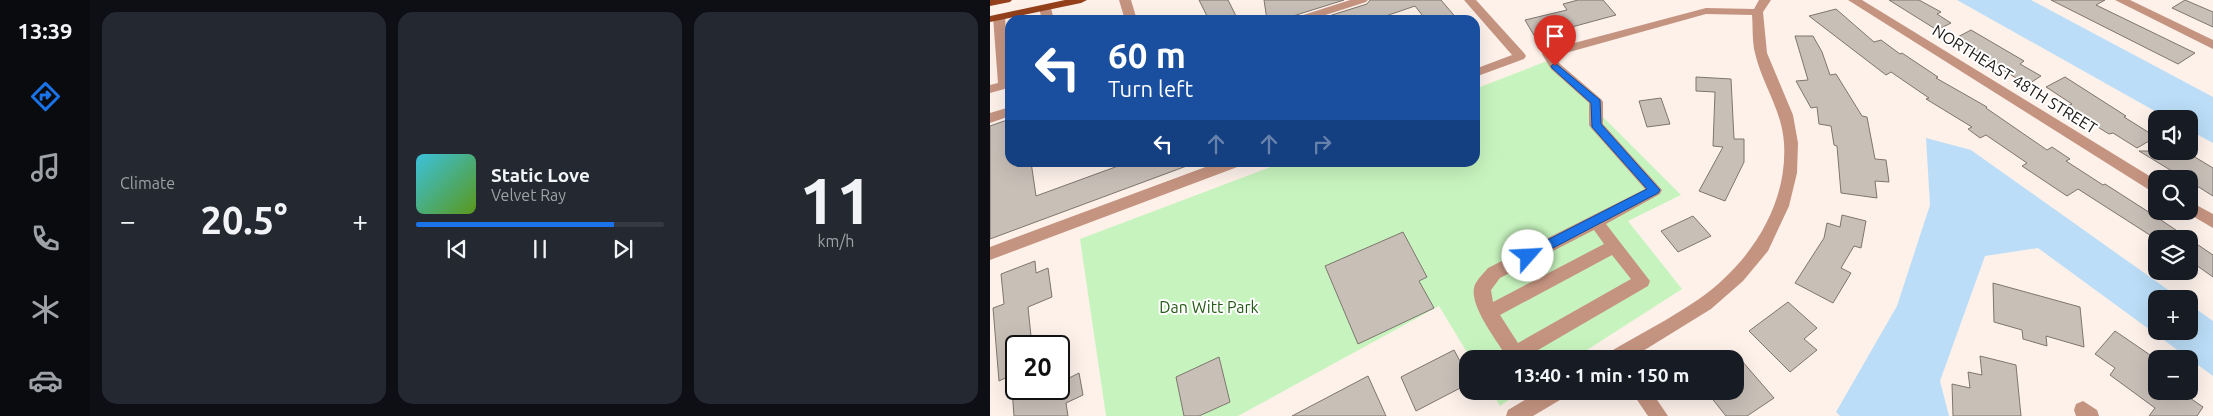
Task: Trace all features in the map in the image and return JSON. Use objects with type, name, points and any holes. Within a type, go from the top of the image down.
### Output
[{"type":"main road","points":[[990,3],[1006,0]]},
{"type":"main road","points":[[1009,15],[1081,0]]},
{"type":"street","points":[[1125,0],[1129,15]]},
{"type":"street","points":[[1314,15],[1362,0]]},
{"type":"street","points":[[1470,0],[1520,56],[1480,71]]},
{"type":"street","name":"NORTHEAST 48TH STREET","points":[[1854,0],[2148,182]]},
{"type":"street","points":[[2121,0],[2213,45]]},
{"type":"street","points":[[1513,350],[1485,306],[1482,288],[1494,273],[1596,222],[1654,190],[1596,125],[1596,102],[1555,66],[1548,54],[1706,10],[1761,6],[1761,53],[1786,115],[1791,143],[1790,174],[1782,206],[1762,247],[1737,276],[1705,304],[1628,350]]},
{"type":"street","points":[[1045,8],[1047,15]]},
{"type":"street","points":[[990,89],[1004,85],[994,18]]},
{"type":"street","points":[[990,118],[1005,113]]},
{"type":"street","points":[[990,254],[1222,167]]},
{"type":"street","points":[[2198,213],[2213,222]]},
{"type":"street","points":[[1527,350],[1642,281],[1596,222]]},
{"type":"street","points":[[1489,312],[1615,246]]},
{"type":"street","points":[[1515,416],[1538,400]]},
{"type":"street","points":[[1647,400],[1659,416]]},
{"type":"green space","name":"Dan Witt Park","points":[[1547,61],[1681,195],[1628,221],[1682,289],[1587,350],[1466,350],[1439,306],[1238,416],[1106,416],[1080,239],[1270,167],[1480,167],[1480,87]]},
{"type":"green space","points":[[1496,400],[1509,400],[1500,406]]},
{"type":"water","points":[[1957,0],[2031,0],[2213,97],[2213,143],[2198,135],[2198,110],[2153,110]]},
{"type":"water","points":[[1926,138],[1971,150],[2148,276],[2148,280],[2154,280],[2168,290],[2148,290],[2148,328],[2038,248],[1985,256],[1940,381],[1949,416],[1840,416],[1836,412],[1897,306],[1930,205]]},
{"type":"water","points":[[2198,310],[2213,321],[2213,376],[2198,365],[2198,350],[2177,350],[2164,340],[2198,340]]},
{"type":"building","points":[[1199,0],[1228,0],[1236,15],[1206,15]]},
{"type":"building","points":[[1264,0],[1344,0],[1296,15],[1266,15]]},
{"type":"building","points":[[1370,0],[1441,0],[1454,15],[1422,15],[1415,6],[1389,15],[1332,15],[1367,4]]},
{"type":"building","points":[[1578,0],[1603,0],[1616,15],[1535,37],[1525,20],[1567,10],[1563,4]]},
{"type":"building","points":[[1889,0],[1919,0],[1941,12],[1937,14],[1951,23],[1937,30]]},
{"type":"building","points":[[2051,0],[2105,0],[2096,5],[2195,53],[2178,64]]},
{"type":"building","points":[[2185,0],[2213,12],[2213,27],[2172,8]]},
{"type":"building","points":[[1836,9],[1874,42],[1881,40],[1938,77],[1936,78],[1987,107],[2047,150],[2052,147],[2070,159],[2066,161],[2148,212],[2148,220],[2161,220],[2176,230],[2148,230],[2148,234],[2078,189],[2067,196],[2022,166],[2027,163],[1986,135],[1980,138],[1968,129],[1972,127],[1926,99],[1929,98],[1891,72],[1886,75],[1809,16]]},
{"type":"building","points":[[1971,30],[2024,61],[2020,64],[2041,76],[2027,85],[1954,39]]},
{"type":"building","points":[[1795,36],[1813,36],[1822,52],[1830,75],[1836,74],[1862,116],[1867,117],[1875,159],[1886,160],[1889,182],[1875,181],[1877,198],[1841,193],[1837,146],[1834,145],[1831,126],[1819,124],[1817,107],[1811,108],[1796,81],[1808,80]]},
{"type":"building","points":[[1696,77],[1731,79],[1734,139],[1744,139],[1744,162],[1725,201],[1699,191],[1723,147],[1713,146],[1715,92],[1696,91]]},
{"type":"building","points":[[2065,77],[2148,132],[2148,142],[2137,148],[2113,133],[2109,134],[2067,106],[2072,104],[2046,87]]},
{"type":"building","points":[[1661,98],[1670,124],[1647,127],[1639,101]]},
{"type":"building","points":[[1005,121],[1005,167],[1032,167],[1036,196],[1115,167],[1184,167],[990,239],[990,126]]},
{"type":"building","points":[[2139,151],[2148,151],[2148,156]]},
{"type":"building","points":[[2198,159],[2213,168],[2213,196],[2198,187],[2198,170],[2170,170],[2154,160]]},
{"type":"building","points":[[1842,215],[1866,221],[1861,248],[1854,246],[1841,268],[1851,273],[1833,303],[1795,283],[1824,238],[1827,223],[1840,227]]},
{"type":"building","points":[[1693,216],[1711,236],[1678,252],[1661,231]]},
{"type":"building","points":[[1403,232],[1427,277],[1419,281],[1434,308],[1358,344],[1325,266]]},
{"type":"building","points":[[2198,245],[2213,255],[2213,277],[2198,266]]},
{"type":"building","points":[[1035,261],[1036,273],[1048,268],[1052,297],[1028,307],[1031,335],[1005,335],[1005,378],[999,381],[993,308],[1004,304],[1001,274]]},
{"type":"building","points":[[1993,283],[2080,307],[2084,347],[2046,336],[2047,346],[2023,339],[2022,330],[1994,322]]},
{"type":"building","points":[[1788,302],[1817,328],[1804,339],[1817,350],[1790,372],[1749,331]]},
{"type":"building","points":[[2115,331],[2148,354],[2148,400],[2193,400],[2203,407],[2197,416],[2149,416],[2155,408],[2110,375],[2115,368],[2095,354]]},
{"type":"building","points":[[1454,350],[1459,359],[1459,389],[1416,411],[1401,377]]},
{"type":"building","points":[[1980,356],[2016,365],[2021,416],[1953,416],[1952,384],[1970,388],[1968,372],[1982,375]]},
{"type":"building","points":[[1219,357],[1230,402],[1199,416],[1184,416],[1176,377]]},
{"type":"building","points":[[1744,363],[1774,398],[1747,416],[1726,416],[1713,400],[1744,400]]},
{"type":"building","points":[[1079,373],[1083,395],[1066,403],[1068,416],[1014,416],[1013,400],[1070,400],[1070,378]]},
{"type":"building","points":[[1368,376],[1386,416],[1292,416]]},
{"type":"route","points":[[1528,256],[1654,190],[1596,125],[1596,102],[1555,66]]}]
